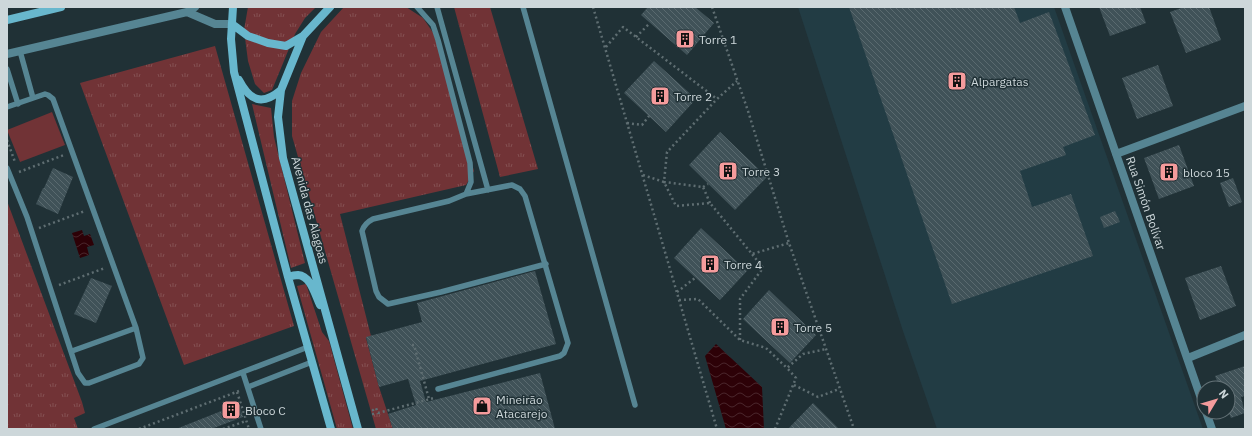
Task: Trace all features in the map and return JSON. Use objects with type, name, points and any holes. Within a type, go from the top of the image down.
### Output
[{"type":"main road","points":[[7,20],[61,7]]},
{"type":"main road","points":[[233,7],[231,40],[234,72],[288,277],[331,429]]},
{"type":"main road","name":"Avenida das Alagoas","points":[[330,7],[303,36],[281,90],[278,117],[283,158],[358,429]]},
{"type":"main road","points":[[232,24],[248,36],[268,43],[286,46],[303,36]]},
{"type":"main road","points":[[234,72],[242,86],[254,99],[266,100],[273,97],[281,90]]},
{"type":"main road","points":[[288,277],[298,275],[307,280],[311,285],[332,334]]},
{"type":"street","points":[[7,54],[187,12],[195,7]]},
{"type":"street","name":"Rua Simón Bolívar","points":[[1065,7],[1196,382]]},
{"type":"street","points":[[187,12],[215,24],[232,24]]},
{"type":"street","points":[[1116,154],[1245,106]]},
{"type":"street","points":[[1188,358],[1245,335]]},
{"type":"lane","points":[[417,7],[433,25],[438,40],[470,163],[471,182],[466,194]]},
{"type":"lane","points":[[437,7],[488,190]]},
{"type":"lane","points":[[523,7],[635,405]]},
{"type":"lane","points":[[20,51],[33,98]]},
{"type":"lane","points":[[7,69],[18,104]]},
{"type":"lane","points":[[7,108],[45,94],[53,99],[136,328],[143,358],[139,364],[89,383],[85,383],[78,373],[27,217],[7,168]]},
{"type":"lane","points":[[438,388],[560,356],[564,353],[568,343],[546,264],[525,196],[520,188],[512,185],[466,194],[449,201],[373,219],[364,226],[362,231],[376,291],[379,297],[388,304],[546,264]]},
{"type":"lane","points":[[72,351],[136,328]]},
{"type":"lane","points":[[94,429],[308,347]]},
{"type":"lane","points":[[248,387],[312,362]]},
{"type":"lane","points":[[243,373],[261,429]]},
{"type":"path","points":[[593,7],[717,429]]},
{"type":"path","points":[[712,7],[748,112],[789,243],[854,429]]},
{"type":"path","points":[[636,37],[650,23]]},
{"type":"path","points":[[605,48],[623,27],[717,99]]},
{"type":"path","points":[[710,203],[676,206],[664,182],[667,152],[737,80]]},
{"type":"path","points":[[627,123],[642,125],[649,116]]},
{"type":"path","points":[[7,140],[19,172],[70,153]]},
{"type":"path","points":[[642,175],[664,182],[703,187],[708,184]]},
{"type":"path","points":[[703,187],[710,203],[763,268],[740,299],[740,340]]},
{"type":"path","points":[[39,228],[90,210]]},
{"type":"path","points":[[36,221],[41,235]]},
{"type":"path","points":[[752,254],[789,243]]},
{"type":"path","points":[[57,278],[59,285],[110,267]]},
{"type":"path","points":[[677,292],[695,278]]},
{"type":"path","points":[[679,300],[698,300],[740,340],[766,348],[796,378],[775,429]]},
{"type":"path","points":[[412,345],[414,345],[429,399]]},
{"type":"path","points":[[787,368],[803,354],[826,349]]},
{"type":"path","points":[[794,385],[818,397],[839,389]]},
{"type":"path","points":[[422,388],[426,387]]},
{"type":"path","points":[[139,429],[237,392],[249,429]]},
{"type":"path","points":[[372,414],[374,414],[373,410],[376,408],[378,413],[437,397]]},
{"type":"path","points":[[223,429],[246,421]]},
{"type":"shaded area","points":[[798,7],[1054,7],[1196,409],[1196,420],[1200,420],[1203,429],[937,429],[903,331]]},
{"type":"green space","points":[[248,7],[316,7],[305,18],[295,34],[272,90],[264,93],[255,84],[248,61],[244,30]]},
{"type":"green space","points":[[344,7],[406,7],[423,18],[434,34],[474,171],[466,185],[340,214],[371,336],[366,338],[379,387],[393,429],[376,429],[292,136],[292,101],[301,73],[321,32]]},
{"type":"green space","points":[[454,7],[490,7],[538,169],[500,177]]},
{"type":"green space","points":[[215,46],[294,326],[184,365],[80,83]]},
{"type":"green space","points":[[252,104],[271,108],[274,137],[305,263],[291,268]]},
{"type":"green space","points":[[52,112],[65,145],[20,162],[7,130]]},
{"type":"green space","points":[[7,201],[82,402],[85,413],[74,418],[78,429],[7,429]]},
{"type":"green space","points":[[306,284],[322,332],[329,341],[353,429],[337,429],[297,286]]},
{"type":"water","points":[[82,230],[84,236],[90,234],[94,245],[87,247],[89,255],[80,258],[72,233]]},
{"type":"water","points":[[716,344],[762,387],[764,429],[726,429],[705,356]]},
{"type":"building","name":"Torre 1","points":[[648,7],[695,7],[714,23],[687,55],[641,15]]},
{"type":"building","name":"Alpargatas","points":[[849,7],[1014,7],[1020,23],[1049,12],[1095,135],[1063,147],[1066,155],[1020,171],[1032,207],[1071,194],[1093,256],[952,304]]},
{"type":"building","points":[[1099,7],[1140,7],[1146,23],[1110,36]]},
{"type":"building","points":[[1184,7],[1209,7],[1221,40],[1186,53],[1170,12]]},
{"type":"building","name":"Torre 2","points":[[654,61],[696,99],[666,132],[624,93]]},
{"type":"building","points":[[1158,65],[1173,106],[1137,119],[1122,78]]},
{"type":"building","name":"Torre 3","points":[[720,132],[767,177],[735,210],[689,165]]},
{"type":"building","name":"bloco 15","points":[[1179,145],[1194,186],[1159,199],[1144,158]]},
{"type":"building","points":[[53,168],[73,177],[58,214],[36,204]]},
{"type":"building","points":[[1233,178],[1242,202],[1229,207],[1220,183]]},
{"type":"building","points":[[1115,211],[1120,222],[1104,228],[1100,217]]},
{"type":"building","name":"Torre 4","points":[[701,228],[747,271],[720,300],[674,258]]},
{"type":"building","points":[[1221,266],[1236,306],[1200,320],[1185,278]]},
{"type":"building","points":[[535,271],[556,344],[420,381],[426,402],[540,373],[555,429],[393,429],[388,414],[416,405],[408,379],[379,387],[366,337],[422,322],[417,303]]},
{"type":"building","points":[[91,278],[112,286],[96,323],[74,314]]},
{"type":"building","name":"Torre 5","points":[[769,290],[816,335],[790,363],[743,319]]},
{"type":"building","points":[[1245,366],[1245,396],[1241,397],[1245,413],[1236,416],[1236,380],[1217,380],[1215,376]]},
{"type":"building","points":[[813,403],[839,429],[788,429]]},
{"type":"building","name":"Bloco C","points":[[239,404],[243,417],[211,429],[176,429]]},
{"type":"place","name":"Torre 1","points":[[685,39]]},
{"type":"place","name":"Alpargatas","points":[[957,81]]},
{"type":"place","name":"Torre 2","points":[[660,96]]},
{"type":"place","name":"Torre 3","points":[[728,171]]},
{"type":"place","name":"bloco 15","points":[[1169,172]]},
{"type":"place","name":"Torre 4","points":[[710,264]]},
{"type":"place","name":"Torre 5","points":[[780,327]]},
{"type":"place","name":"Mineirão Atacarejo","points":[[482,406]]},
{"type":"place","name":"Bloco C","points":[[231,410]]}]
